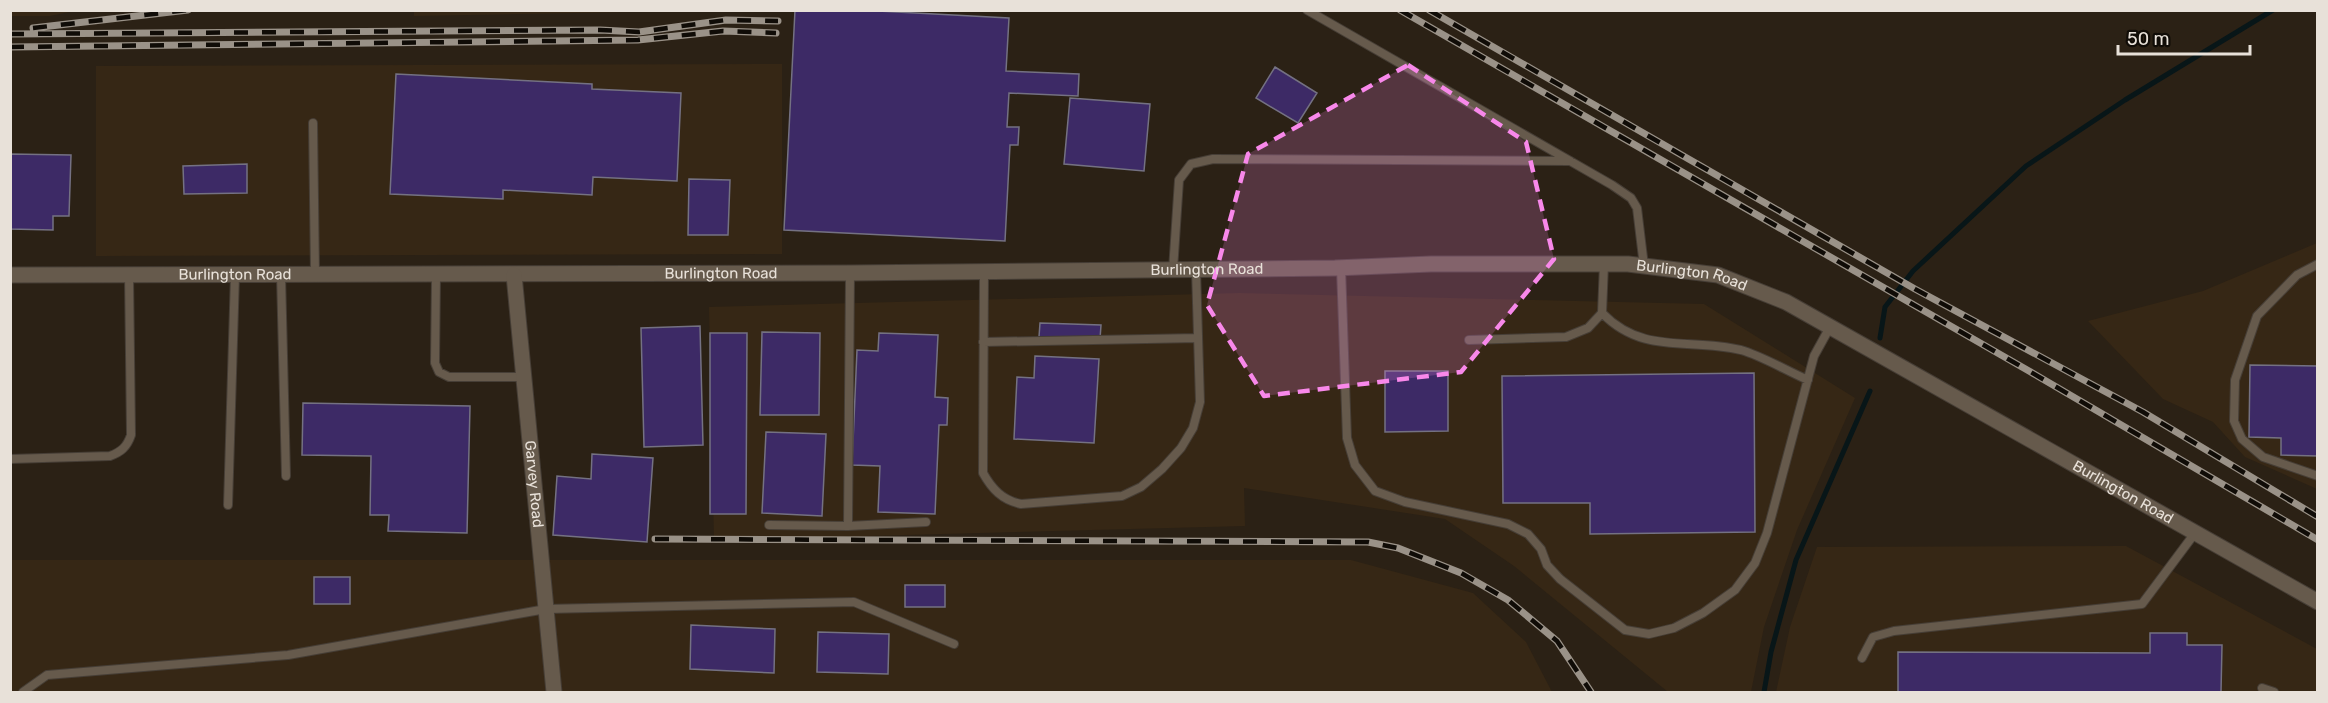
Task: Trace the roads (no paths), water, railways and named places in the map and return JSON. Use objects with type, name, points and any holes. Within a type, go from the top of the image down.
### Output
[{"type":"street","name":"Burlington Road","points":[[10,275],[984,272],[1341,268],[1431,264],[1604,264],[1644,266],[1718,275],[1786,302],[2318,602]]},
{"type":"street","name":"Garvey Road","points":[[514,274],[554,693]]},
{"type":"lane","points":[[1307,10],[1612,184],[1631,198],[1637,208],[1644,266]]},
{"type":"lane","points":[[313,123],[315,274]]},
{"type":"lane","points":[[1173,270],[1179,180],[1191,164],[1213,159],[1570,161]]},
{"type":"lane","points":[[1469,340],[1566,337],[1587,328],[1602,313],[1604,264]]},
{"type":"lane","points":[[2318,264],[2298,275],[2257,316],[2235,380],[2234,421],[2242,439],[2264,457],[2318,476]]},
{"type":"lane","points":[[1341,268],[1347,438],[1354,465],[1375,491],[1405,502],[1508,524],[1528,534],[1541,549],[1547,565],[1560,579],[1625,630],[1649,634],[1674,628],[1703,614],[1735,590],[1755,563],[1767,533],[1814,356],[1830,327]]},
{"type":"lane","points":[[984,272],[983,472],[999,495],[1021,504],[1122,496],[1141,487],[1181,448],[1193,428],[1200,402],[1196,270]]},
{"type":"lane","points":[[848,526],[849,273]]},
{"type":"lane","points":[[10,459],[110,456],[117,454],[128,443],[130,435],[129,274]]},
{"type":"lane","points":[[436,274],[435,363],[439,372],[448,377],[524,377]]},
{"type":"lane","points":[[228,506],[235,275]]},
{"type":"lane","points":[[281,275],[286,476]]},
{"type":"lane","points":[[1602,313],[1621,329],[1642,339],[1741,350],[1808,380]]},
{"type":"lane","points":[[983,342],[1198,338]]},
{"type":"lane","points":[[769,525],[848,526],[926,522]]},
{"type":"lane","points":[[1862,658],[1873,637],[1894,631],[2142,604],[2195,533]]},
{"type":"lane","points":[[23,693],[47,675],[288,655],[546,609],[855,602],[954,644]]},
{"type":"lane","points":[[2262,688],[2274,693]]},
{"type":"waterway","points":[[1880,338],[1885,307],[1913,271],[2026,166],[2125,100],[2273,10]]},
{"type":"waterway","points":[[1764,692],[1771,652],[1796,560],[1870,391]]},
{"type":"railway","points":[[33,28],[188,10]]},
{"type":"railway","points":[[1400,10],[2029,371],[2318,540]]},
{"type":"railway","points":[[1429,10],[1915,289],[2143,412],[2318,517]]},
{"type":"railway","points":[[10,34],[600,30],[639,32],[726,20],[778,21]]},
{"type":"railway","points":[[10,47],[638,40],[723,31],[776,33]]},
{"type":"railway","points":[[655,539],[1368,542],[1398,548],[1461,573],[1508,600],[1557,641],[1591,692]]}]
